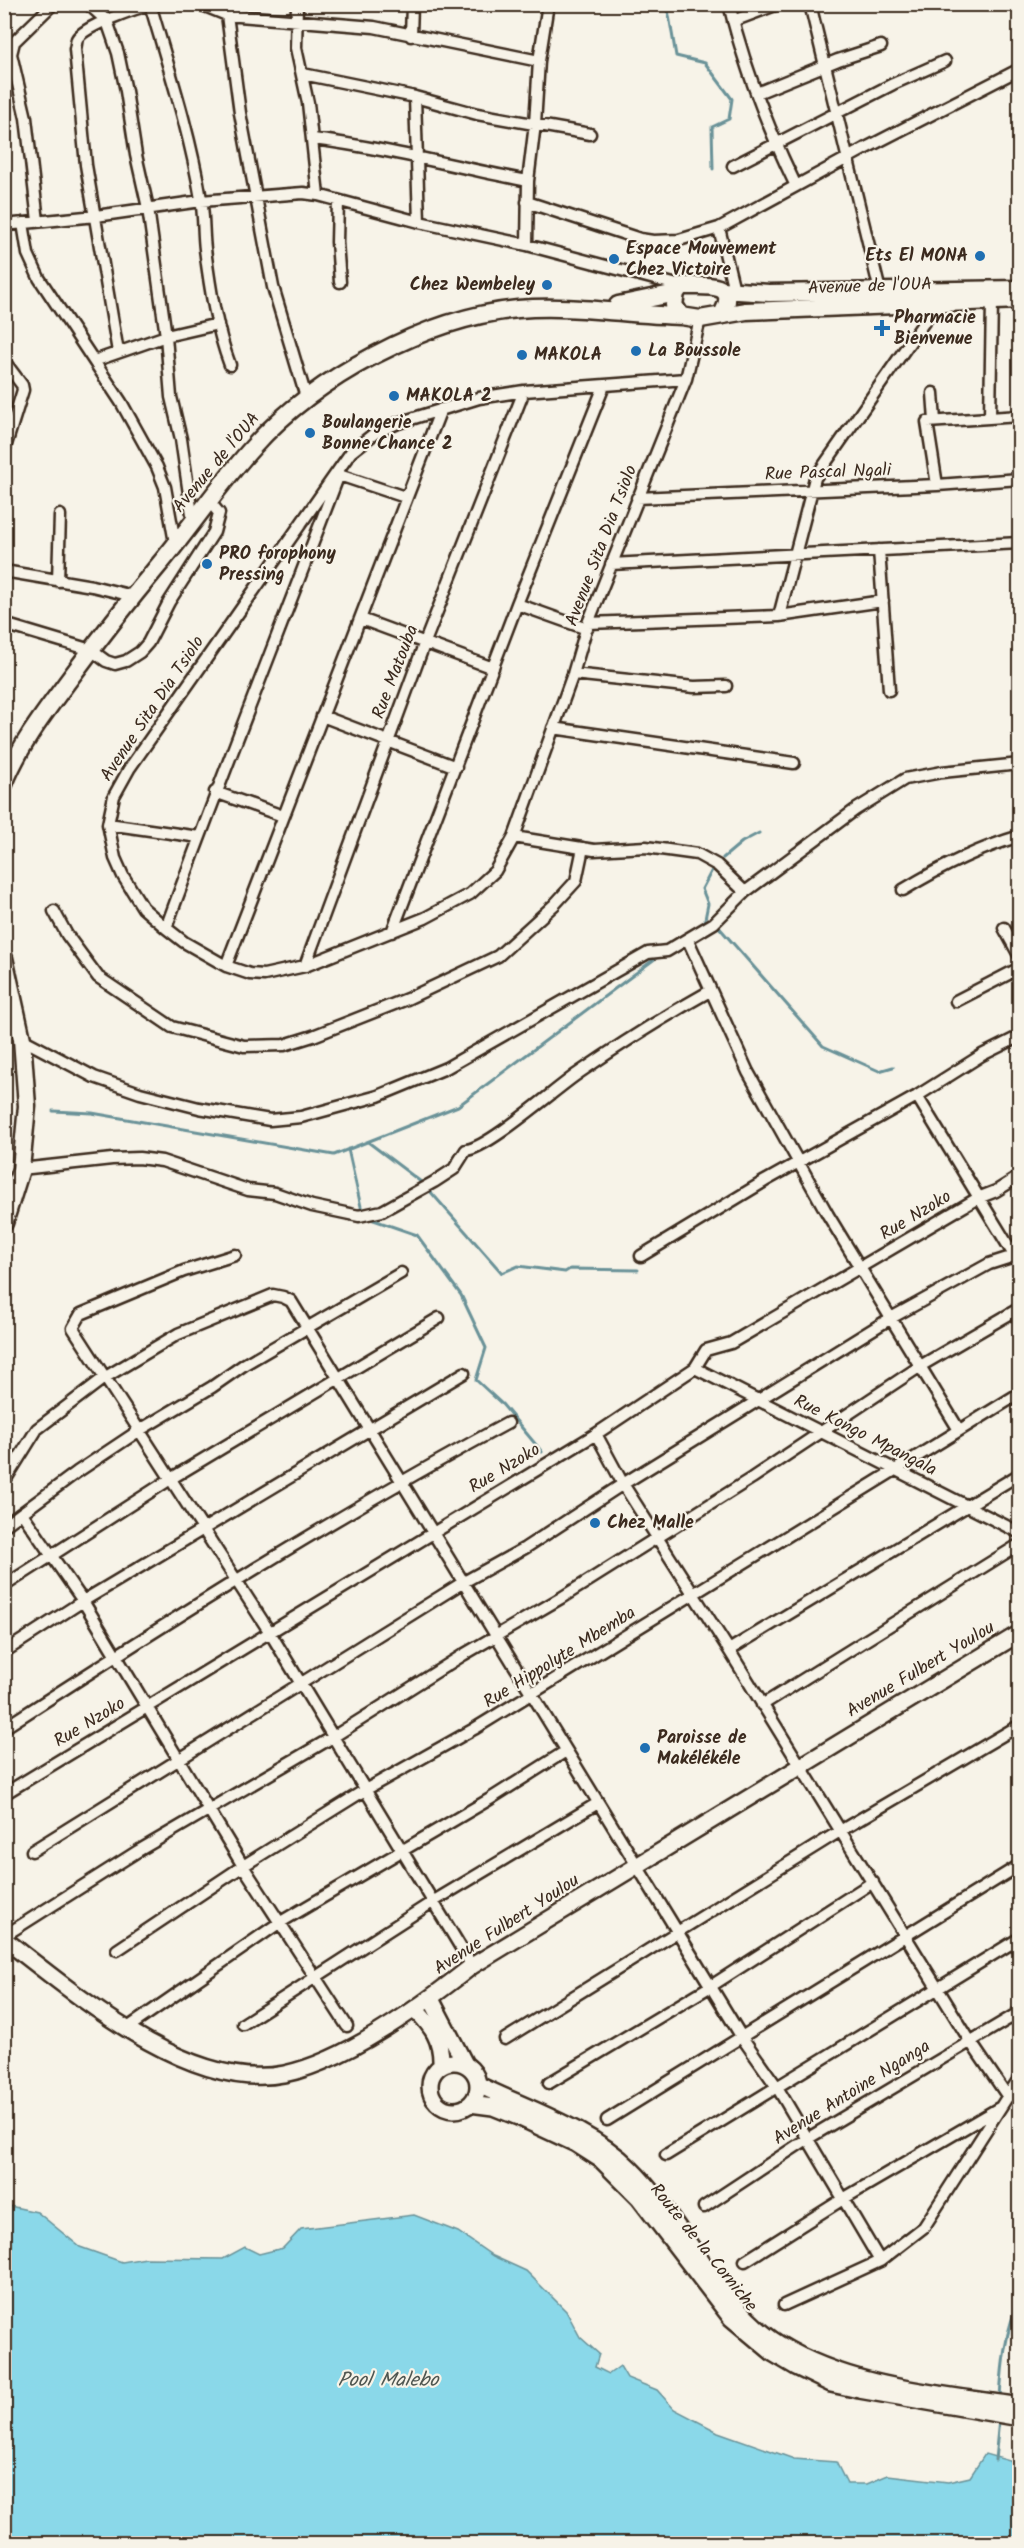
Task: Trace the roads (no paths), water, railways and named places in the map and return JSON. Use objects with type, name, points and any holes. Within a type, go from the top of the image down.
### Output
[{"type":"main road","name":"Avenue de l'OUA","points":[[599,309],[701,284],[728,290],[769,293],[1020,289]]},
{"type":"main road","points":[[678,290],[674,305],[681,316]]},
{"type":"main road","points":[[722,314],[728,290]]},
{"type":"main road","name":"Avenue de l'OUA","points":[[4,784],[29,734],[133,596],[254,445],[306,397],[386,348],[479,315],[549,308],[599,309],[699,319],[763,310],[1020,300]]},
{"type":"main road","points":[[4,1223],[21,1169],[27,1106],[22,1039],[5,960]]},
{"type":"main road","name":"Avenue Fulbert Youlou","points":[[4,1938],[126,2029],[189,2060],[222,2072],[256,2076],[283,2074],[313,2065],[343,2051],[415,2009],[472,1966],[1020,1633]]},
{"type":"main road","points":[[431,1999],[465,2064],[475,2072],[479,2085],[475,2099],[470,2104],[456,2110],[440,2106],[435,2100],[430,2085],[431,2078],[441,2065],[448,2062],[465,2064]]},
{"type":"main road","points":[[415,2009],[437,2035],[441,2048],[441,2065]]},
{"type":"main road","name":"Route de la Corniche","points":[[479,2085],[611,2150],[650,2190],[740,2311],[777,2343],[841,2374],[1020,2418]]},
{"type":"main road","name":"Route de la Corniche","points":[[470,2104],[493,2107],[518,2117],[576,2144],[602,2160],[639,2198],[731,2318],[774,2354],[831,2384],[941,2399],[1020,2406]]},
{"type":"street","points":[[38,221],[26,118],[11,54],[14,42],[53,4]]},
{"type":"street","points":[[88,4],[107,21],[118,53],[126,91],[136,155],[148,208],[171,396],[181,439],[193,522]]},
{"type":"street","points":[[200,4],[227,15],[374,27],[539,61]]},
{"type":"street","points":[[297,4],[296,48],[303,74],[313,139],[318,195]]},
{"type":"street","points":[[411,36],[412,4]]},
{"type":"street","points":[[528,245],[528,181],[539,61],[548,4]]},
{"type":"street","points":[[729,4],[757,93],[776,143],[796,186]]},
{"type":"street","points":[[733,21],[778,4]]},
{"type":"street","points":[[810,4],[880,291]]},
{"type":"street","points":[[118,352],[86,165],[75,49],[77,39],[85,32],[124,12],[152,5],[180,101],[201,201],[205,248],[218,324],[230,365]]},
{"type":"street","points":[[227,15],[240,112],[273,287],[306,397]]},
{"type":"street","points":[[757,93],[881,46]]},
{"type":"street","points":[[733,166],[837,111],[945,61]]},
{"type":"street","points":[[527,202],[627,235],[652,241],[679,240],[719,228],[1020,69]]},
{"type":"street","points":[[303,74],[415,97],[477,114],[590,134]]},
{"type":"street","points":[[415,97],[419,159],[419,222]]},
{"type":"street","points":[[313,139],[362,145],[528,181]]},
{"type":"street","points":[[4,225],[281,193],[318,195],[419,222],[528,245],[678,290]]},
{"type":"street","points":[[338,201],[336,235],[340,282]]},
{"type":"street","points":[[22,223],[28,254],[39,278],[121,402],[157,467],[165,487],[175,543]]},
{"type":"street","points":[[719,228],[728,290]]},
{"type":"street","points":[[990,416],[992,301]]},
{"type":"street","points":[[779,615],[820,467],[936,305]]},
{"type":"street","name":"Avenue Sita Dia Tsiolo","points":[[686,379],[524,391],[479,398],[375,433],[351,452],[129,769],[114,796],[108,824],[115,858],[143,908],[184,942],[226,966],[250,974],[264,975],[305,966],[392,932],[470,894],[495,871],[514,837],[573,674],[587,626],[686,379],[699,319]]},
{"type":"street","points":[[94,361],[165,336],[218,324]]},
{"type":"street","points":[[4,361],[22,385],[23,390],[4,451]]},
{"type":"street","points":[[392,932],[517,604],[604,386]]},
{"type":"street","name":"Rue Matouba","points":[[305,966],[425,642],[524,391]]},
{"type":"street","points":[[933,393],[935,421]]},
{"type":"street","points":[[226,966],[361,619],[405,497],[441,409]]},
{"type":"street","points":[[937,485],[926,423],[990,416],[1020,416]]},
{"type":"street","points":[[166,928],[215,792],[249,711],[339,475],[351,452]]},
{"type":"street","points":[[339,475],[405,497]]},
{"type":"street","name":"Rue Pascal Ngali","points":[[637,498],[937,485],[1020,479]]},
{"type":"street","points":[[4,624],[91,650],[106,661],[115,664],[126,661],[140,652],[148,643],[169,603],[214,532],[219,513],[209,501]]},
{"type":"street","points":[[58,581],[60,515]]},
{"type":"street","points":[[611,564],[1020,543]]},
{"type":"street","points":[[879,550],[889,690]]},
{"type":"street","points":[[4,571],[133,596]]},
{"type":"street","points":[[517,604],[587,626],[779,615],[883,601]]},
{"type":"street","points":[[361,619],[493,668]]},
{"type":"street","points":[[573,674],[694,687],[726,686]]},
{"type":"street","points":[[322,716],[456,767]]},
{"type":"street","points":[[553,728],[794,763]]},
{"type":"street","points":[[22,1039],[94,1077],[140,1093],[199,1108],[270,1120],[301,1117],[378,1096],[446,1068],[648,953],[667,951],[688,940],[714,923],[745,892],[855,810],[905,779],[942,772],[1020,764]]},
{"type":"street","points":[[215,792],[283,816]]},
{"type":"street","points":[[108,824],[199,837]]},
{"type":"street","points":[[903,890],[929,874],[999,842],[1020,836]]},
{"type":"street","points":[[514,837],[594,850],[646,847],[696,854],[717,865],[745,892]]},
{"type":"street","points":[[54,911],[67,935],[98,977],[172,1027],[244,1046],[284,1045],[314,1036],[407,999],[498,956],[560,900],[576,881],[583,848]]},
{"type":"street","points":[[1004,928],[1020,957]]},
{"type":"street","points":[[688,940],[737,1053],[798,1164],[922,1365],[959,1430]]},
{"type":"street","points":[[956,1001],[1020,968]]},
{"type":"street","points":[[21,1169],[139,1158],[162,1161],[248,1190],[275,1193],[340,1212],[359,1216],[382,1211],[454,1169],[466,1150],[473,1150],[506,1128],[578,1073],[654,1022],[710,991]]},
{"type":"street","points":[[641,1256],[765,1181],[917,1096],[982,1055],[1020,1036]]},
{"type":"street","points":[[32,1851],[462,1583],[525,1548],[622,1484],[891,1318],[989,1264],[1018,1257],[978,1198],[917,1096]]},
{"type":"street","name":"Rue Nzoko","points":[[4,1794],[596,1434],[695,1368],[706,1350],[731,1343],[978,1198],[996,1191],[1020,1176]]},
{"type":"street","points":[[236,1255],[184,1271],[81,1314],[73,1328],[269,1631],[472,1966]]},
{"type":"street","points":[[4,1526],[77,1472],[140,1430],[212,1387],[245,1364],[401,1273]]},
{"type":"street","points":[[4,1482],[37,1429],[104,1378],[178,1334],[273,1295],[291,1301],[741,2036],[777,2087],[880,2261]]},
{"type":"street","points":[[4,1938],[138,1851],[333,1737],[453,1660],[657,1537],[922,1365],[1020,1308]]},
{"type":"street","points":[[4,1586],[172,1478],[439,1318]]},
{"type":"street","name":"Rue Kongo Mpangala","points":[[695,1368],[1020,1533]]},
{"type":"street","points":[[4,1652],[83,1601],[464,1373]]},
{"type":"street","name":"Rue Hippolyte Mbemba","points":[[117,1950],[243,1866],[365,1790],[531,1695],[1020,1393]]},
{"type":"street","points":[[4,1728],[235,1580],[314,1535],[400,1481],[508,1423]]},
{"type":"street","points":[[596,1434],[622,1484],[694,1594],[873,1882],[1005,2102]]},
{"type":"street","points":[[729,1650],[1020,1474]]},
{"type":"street","points":[[22,1513],[83,1601],[243,1866],[347,2026]]},
{"type":"street","points":[[762,1705],[1020,1544]]},
{"type":"street","points":[[505,2039],[840,1831],[1020,1725]]},
{"type":"street","points":[[126,2029],[279,1923],[490,1799],[566,1751]]},
{"type":"street","points":[[243,2024],[434,1901],[598,1803]]},
{"type":"street","points":[[607,2120],[1020,1865]]},
{"type":"street","points":[[549,2083],[711,1986],[873,1882]]},
{"type":"street","points":[[666,2155],[1020,1938]]},
{"type":"street","name":"Avenue Antoine Nganga","points":[[704,2207],[807,2139],[1020,2012]]},
{"type":"street","points":[[784,2305],[880,2261],[924,2227],[1020,2077]]},
{"type":"street","points":[[745,2261],[1005,2102]]},
{"type":"water","name":"Pool Malebo","points":[[5,2205],[37,2212],[80,2247],[122,2262],[146,2258],[223,2259],[245,2247],[259,2254],[283,2248],[301,2229],[414,2215],[458,2232],[493,2256],[526,2271],[566,2311],[580,2337],[599,2354],[595,2367],[609,2374],[620,2366],[627,2378],[657,2390],[674,2409],[718,2432],[794,2459],[836,2462],[847,2484],[867,2484],[888,2475],[948,2482],[970,2477],[985,2454],[1017,2463],[1020,2483],[1019,2543],[5,2543]]},
{"type":"waterway","points":[[667,4],[676,56],[705,63],[732,99],[729,119],[712,127],[713,169]]},
{"type":"waterway","points":[[723,858],[742,842],[759,833]]},
{"type":"waterway","points":[[704,924],[708,904],[702,889],[712,870]]},
{"type":"waterway","points":[[717,925],[823,1046],[879,1071],[893,1067],[886,1069]]},
{"type":"waterway","points":[[53,1111],[92,1113],[334,1155],[458,1106],[656,958]]},
{"type":"waterway","points":[[368,1142],[421,1182]]},
{"type":"waterway","points":[[348,1149],[362,1211]]},
{"type":"waterway","points":[[429,1190],[502,1273],[518,1266],[565,1272],[570,1269],[638,1270]]},
{"type":"waterway","points":[[368,1218],[417,1235],[461,1295],[486,1348],[476,1380],[502,1404],[542,1452]]},
{"type":"waterway","points":[[1000,2397],[1008,2335],[1020,2300]]},
{"type":"waterway","points":[[995,2460],[999,2419]]},
{"type":"place","name":"Ets El MONA","points":[[980,256]]},
{"type":"place","name":"Espace Mouvement Chez Victoire","points":[[614,259]]},
{"type":"place","name":"Chez Wembeley","points":[[547,285]]},
{"type":"place","name":"Pharmacie Bienvenue","points":[[882,328]]},
{"type":"place","name":"La Boussole","points":[[636,351]]},
{"type":"place","name":"MAKOLA","points":[[522,355]]},
{"type":"place","name":"MAKOLA 2","points":[[394,396]]},
{"type":"place","name":"Boulangerie Bonne Chance 2","points":[[310,433]]},
{"type":"place","name":"PRO forophony Pressing","points":[[207,564]]},
{"type":"place","name":"Chez Malle","points":[[595,1523]]},
{"type":"place","name":"Paroisse de Makélékéle","points":[[645,1748]]}]
